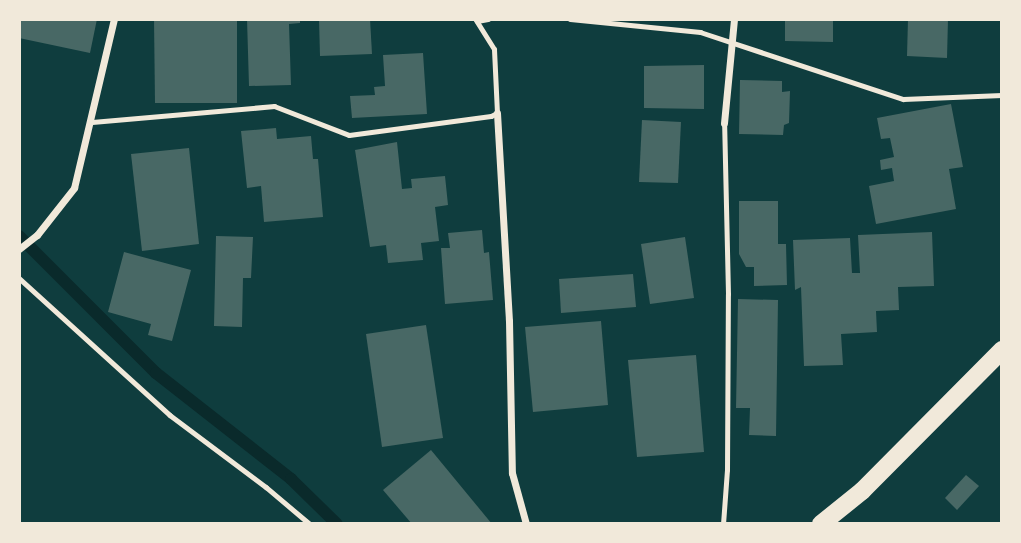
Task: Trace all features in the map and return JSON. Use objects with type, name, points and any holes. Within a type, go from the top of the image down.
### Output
[{"type":"main road","points":[[821,524],[862,491],[1002,350]]},
{"type":"street","points":[[19,249],[37,235],[74,188],[92,122],[114,19]]},
{"type":"street","points":[[724,123],[734,19]]},
{"type":"street","points":[[497,113],[509,321],[512,473],[526,524]]},
{"type":"lane","points":[[92,122],[274,106],[349,135],[497,113],[494,49],[476,20],[488,19]]},
{"type":"lane","points":[[570,19],[700,32],[903,99],[1002,94]]},
{"type":"lane","points":[[723,524],[727,470],[728,321],[724,123]]},
{"type":"path","points":[[19,278],[170,415],[266,486],[310,524]]},
{"type":"building","points":[[19,19],[97,19],[90,53],[19,38]]},
{"type":"building","points":[[154,19],[237,19],[237,103],[155,103]]},
{"type":"building","points":[[247,19],[300,19],[300,23],[289,24],[291,85],[249,86]]},
{"type":"building","points":[[319,19],[370,19],[372,54],[320,56]]},
{"type":"building","points":[[785,19],[833,19],[833,42],[785,41]]},
{"type":"building","points":[[908,19],[948,19],[947,58],[907,56]]},
{"type":"building","points":[[423,53],[427,114],[352,118],[350,96],[375,95],[374,87],[385,86],[383,55]]},
{"type":"building","points":[[704,65],[704,109],[644,108],[644,66]]},
{"type":"building","points":[[740,80],[782,81],[782,92],[790,91],[789,123],[784,125],[783,135],[739,134]]},
{"type":"building","points":[[951,104],[963,167],[949,169],[956,209],[876,224],[869,186],[894,181],[892,168],[881,170],[880,160],[894,157],[890,138],[881,139],[877,118]]},
{"type":"building","points":[[642,120],[681,122],[678,183],[639,182]]},
{"type":"building","points":[[276,128],[277,139],[311,136],[313,159],[318,159],[323,217],[264,222],[261,186],[247,188],[241,131]]},
{"type":"building","points":[[397,142],[402,189],[412,188],[411,179],[445,176],[448,205],[435,207],[439,241],[421,243],[423,260],[388,263],[386,245],[370,247],[355,150]]},
{"type":"building","points":[[189,148],[199,244],[142,251],[131,154]]},
{"type":"building","points":[[739,201],[778,201],[778,244],[786,244],[787,285],[754,286],[754,267],[746,267],[739,254]]},
{"type":"building","points":[[482,230],[484,253],[489,252],[493,300],[445,304],[441,248],[450,248],[448,233]]},
{"type":"building","points":[[932,232],[934,286],[898,287],[899,310],[876,311],[877,332],[841,334],[843,365],[804,366],[801,287],[795,290],[793,240],[850,238],[852,273],[860,273],[858,235]]},
{"type":"building","points":[[216,236],[253,237],[251,278],[243,278],[242,327],[214,326]]},
{"type":"building","points":[[685,237],[694,298],[650,304],[641,244]]},
{"type":"building","points":[[124,252],[191,270],[172,341],[148,335],[151,324],[108,312]]},
{"type":"building","points":[[633,274],[636,307],[561,313],[559,279]]},
{"type":"building","points":[[738,299],[778,300],[776,436],[749,435],[750,408],[736,408]]},
{"type":"building","points":[[601,321],[608,405],[533,412],[525,327]]},
{"type":"building","points":[[426,325],[443,438],[382,447],[366,334]]},
{"type":"building","points":[[696,355],[704,452],[637,457],[628,360]]},
{"type":"building","points":[[431,450],[492,524],[412,524],[383,490]]},
{"type":"building","points":[[966,475],[979,486],[957,510],[945,498]]},
{"type":"waterway","points":[[19,236],[156,373],[291,479],[337,524]]}]
